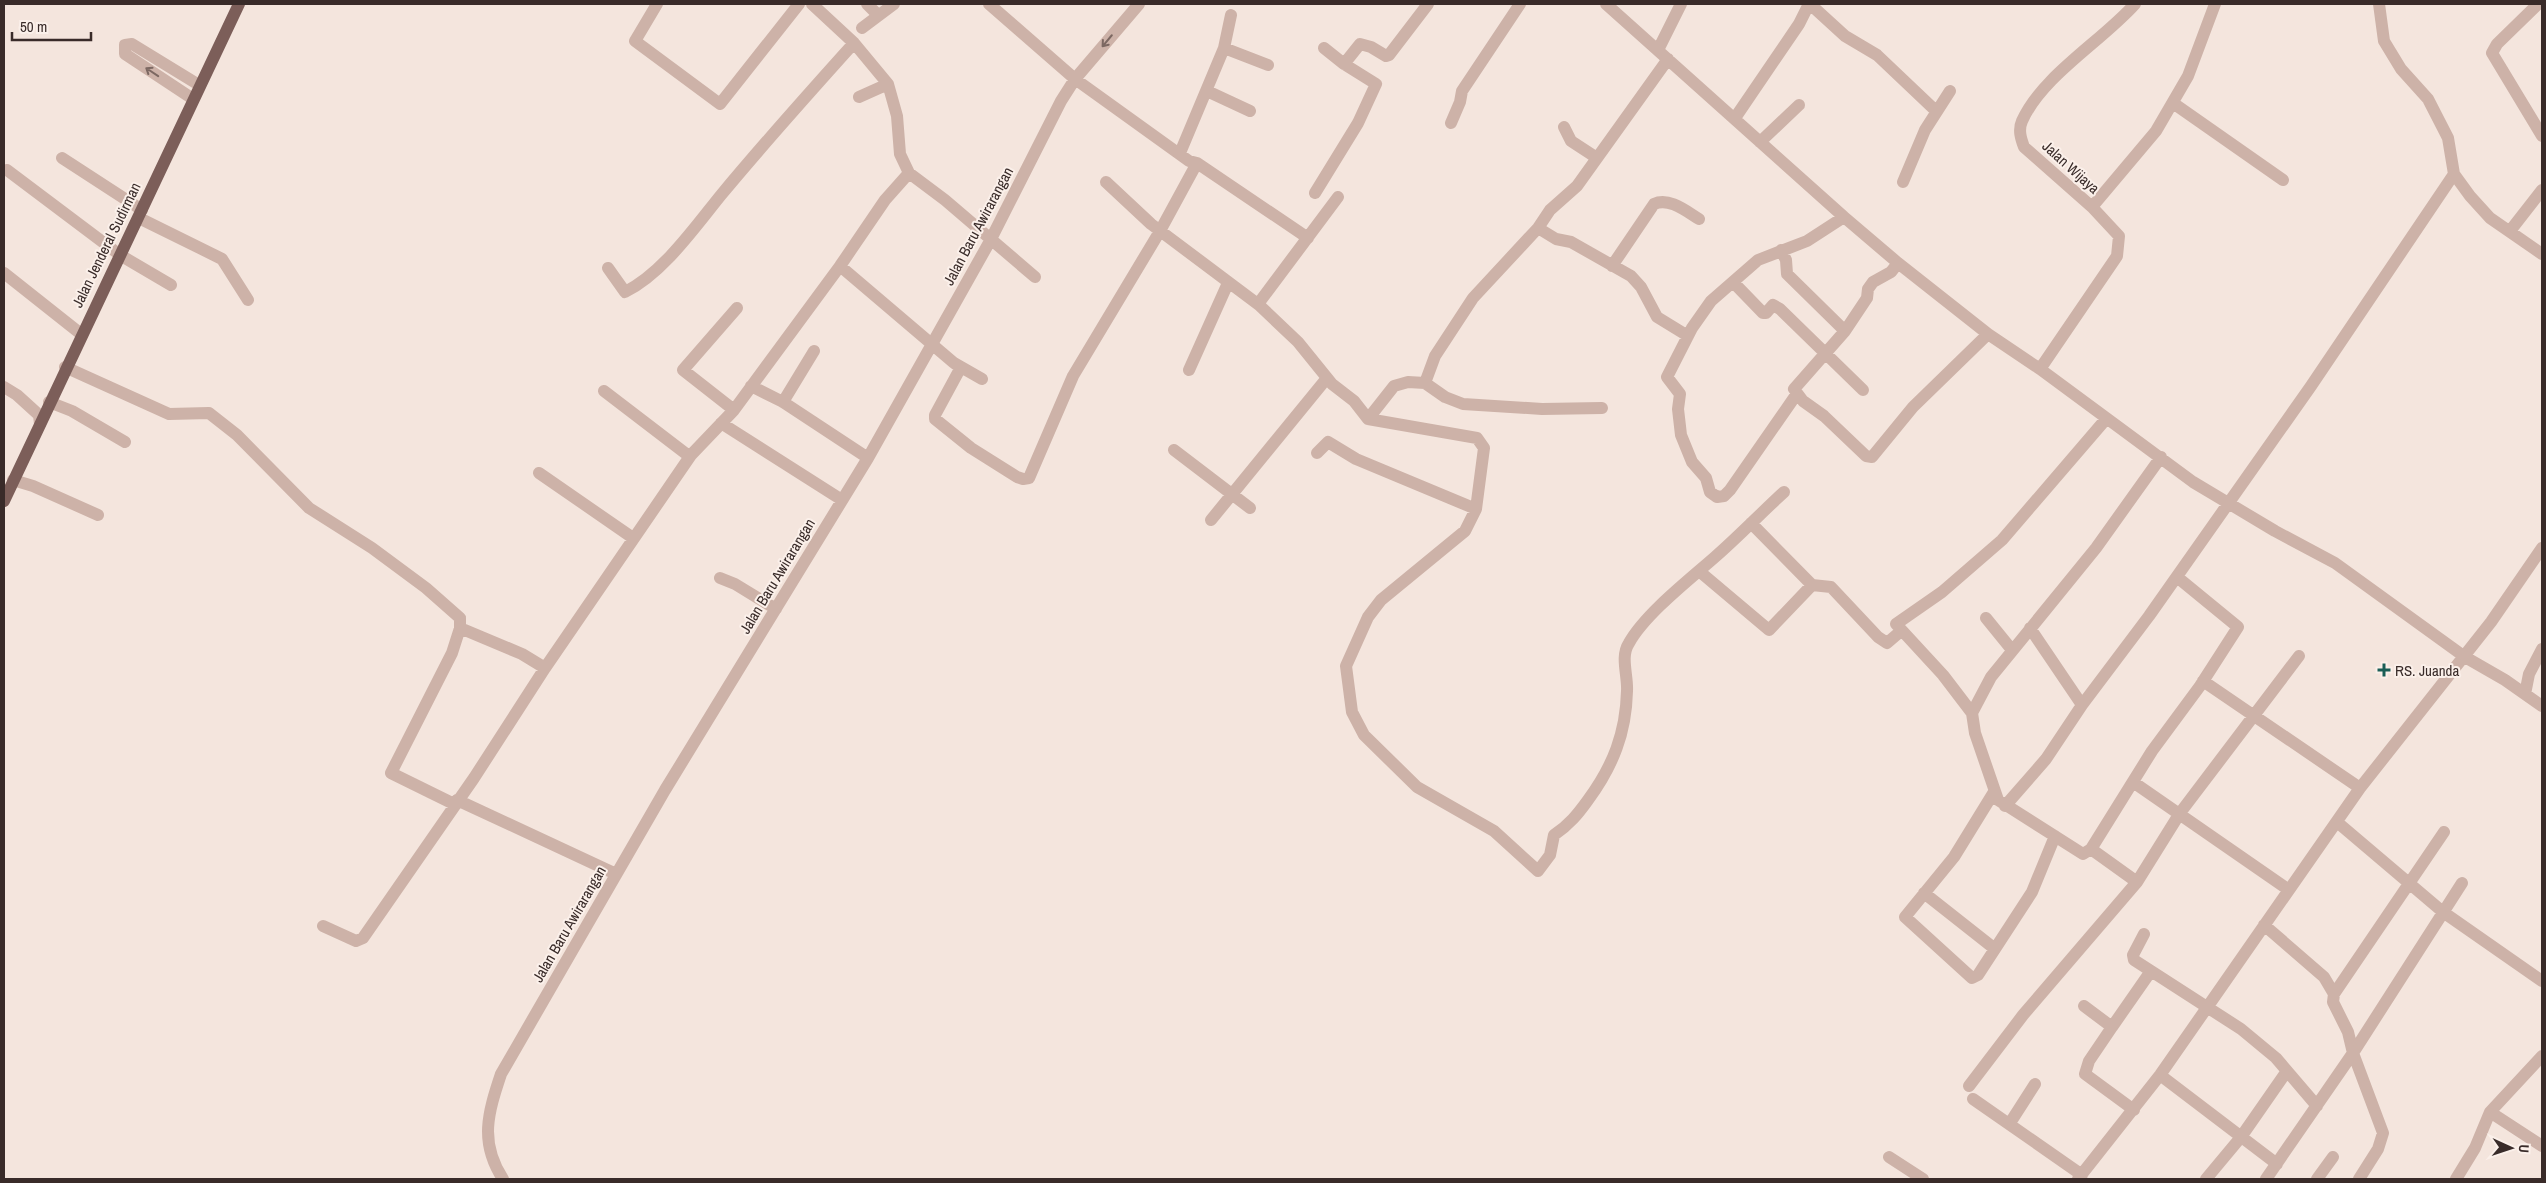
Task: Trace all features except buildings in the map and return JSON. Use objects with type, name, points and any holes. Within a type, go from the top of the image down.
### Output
[{"type":"main road","name":"Jalan Jenderal Sudirman","points":[[4,501],[65,367],[239,4]]},
{"type":"street","points":[[657,4],[635,41],[720,104],[799,4]]},
{"type":"street","points":[[867,4],[878,15]]},
{"type":"street","points":[[862,28],[894,4]]},
{"type":"street","points":[[989,4],[1075,79],[1189,161],[1197,164],[1308,238]]},
{"type":"street","name":"Jalan Baru Awirarangan","points":[[504,1179],[495,1167],[487,1135],[490,1109],[501,1074],[665,790],[868,458],[990,240],[1061,101],[1075,79],[1139,4]]},
{"type":"street","points":[[1344,64],[1360,44],[1371,47],[1386,56],[1389,55],[1428,4]]},
{"type":"street","points":[[1451,123],[1460,102],[1462,91],[1520,4]]},
{"type":"street","points":[[1606,4],[1844,217],[1898,263],[1988,334],[2040,369],[2193,482],[2335,563],[2464,657],[2506,680],[2542,706]]},
{"type":"street","points":[[1658,50],[1682,4]]},
{"type":"street","points":[[1735,118],[1799,24],[1809,4],[1845,36],[1877,55],[1936,111]]},
{"type":"street","name":"Jalan Wijaya","points":[[2040,369],[2117,256],[2119,236],[2092,207],[2024,147],[2020,135],[2021,122],[2046,88],[2119,22],[2135,4]]},
{"type":"street","points":[[2092,207],[2156,131],[2188,76],[2215,4]]},
{"type":"street","points":[[2379,4],[2384,41],[2401,69],[2428,99],[2448,138],[2454,174],[2470,196],[2490,218],[2542,254]]},
{"type":"street","points":[[2538,4],[2497,44],[2492,53],[2542,136]]},
{"type":"street","points":[[818,6],[854,42],[888,84],[897,116],[900,154],[909,172],[945,200],[1035,277]]},
{"type":"street","points":[[1180,153],[1224,48],[1231,15]]},
{"type":"street","points":[[608,268],[625,292],[659,266],[691,232],[778,128],[854,42]]},
{"type":"street","points":[[193,99],[125,54],[125,45],[132,44],[199,85]]},
{"type":"street","points":[[1224,48],[1268,65]]},
{"type":"street","points":[[1315,193],[1358,123],[1376,84],[1344,64],[1324,48]]},
{"type":"street","points":[[1425,383],[1435,356],[1473,298],[1538,228],[1550,210],[1577,186],[1668,59]]},
{"type":"street","points":[[858,98],[888,84]]},
{"type":"street","points":[[1207,91],[1250,111]]},
{"type":"street","points":[[1903,182],[1936,111],[1950,91]]},
{"type":"street","points":[[2173,102],[2283,180]]},
{"type":"street","points":[[1760,142],[1799,105]]},
{"type":"street","points":[[1564,127],[1571,141],[1597,158]]},
{"type":"street","points":[[62,158],[140,214],[222,259],[248,300]]},
{"type":"street","points":[[961,367],[935,415],[935,419],[1016,477],[1028,478],[1073,376],[1197,164]]},
{"type":"street","points":[[7,170],[120,255],[171,285]]},
{"type":"street","points":[[322,926],[356,941],[363,938],[691,455],[734,410],[886,200],[909,172]]},
{"type":"street","points":[[2005,806],[2046,759],[2082,705],[2177,577],[2311,386],[2454,174]]},
{"type":"street","points":[[1106,182],[1162,226],[1228,283],[1259,305],[1298,342],[1327,378],[1371,416],[1477,438],[1482,442],[1484,448],[1476,509],[1465,531],[1381,600],[1368,618],[1346,666],[1352,712],[1364,735],[1417,787],[1494,831],[1537,871],[1543,866],[1550,855],[1554,835],[1569,826],[1605,777],[1620,743],[1627,690],[1624,657],[1630,641],[1662,604],[1784,492]]},
{"type":"street","points":[[2510,231],[2542,190]]},
{"type":"street","points":[[1261,300],[1338,198]]},
{"type":"street","points":[[1612,266],[1654,204],[1662,201],[1669,203],[1699,218]]},
{"type":"street","points":[[1796,395],[1730,490],[1724,496],[1717,497],[1710,492],[1706,478],[1692,462],[1685,447],[1678,409],[1680,394],[1667,377],[1688,336],[1711,301],[1758,260],[1807,241],[1844,217]]},
{"type":"street","points":[[1538,228],[1556,239],[1572,242],[1631,276],[1641,287],[1657,317],[1688,336]]},
{"type":"street","points":[[1781,250],[1786,260],[1787,274],[1845,331]]},
{"type":"street","points":[[1898,263],[1891,272],[1873,282],[1868,289],[1867,298],[1845,331],[1794,389],[1796,395],[1824,416],[1866,456],[1872,457],[1913,408],[1988,334]]},
{"type":"street","points":[[840,266],[961,367],[982,379]]},
{"type":"street","points":[[4,273],[81,334]]},
{"type":"street","points":[[1733,282],[1763,313],[1766,313],[1772,305],[1780,308],[1824,354],[1863,390]]},
{"type":"street","points":[[1189,370],[1228,283]]},
{"type":"street","points":[[734,410],[683,370],[737,308]]},
{"type":"street","points":[[783,402],[814,351]]},
{"type":"street","points":[[65,367],[169,414],[209,413],[237,435],[309,508],[372,548],[426,588],[460,618],[460,628],[452,653],[391,772],[616,874]]},
{"type":"street","points":[[1211,520],[1327,378]]},
{"type":"street","points":[[1371,416],[1394,386],[1408,382],[1425,383],[1445,397],[1463,404],[1542,409],[1602,408]]},
{"type":"street","points":[[4,386],[39,415],[40,424]]},
{"type":"street","points":[[751,386],[783,402],[868,458]]},
{"type":"street","points":[[604,391],[685,453],[691,455]]},
{"type":"street","points":[[49,402],[72,411],[125,442]]},
{"type":"street","points":[[2106,419],[2002,540],[1942,592],[1896,624],[1943,675],[1972,714],[1975,733],[1998,800],[2082,854],[2091,849],[2152,751],[2238,627],[2177,577]]},
{"type":"street","points":[[721,423],[842,500]]},
{"type":"street","points":[[1316,453],[1328,442],[1356,459],[1476,509]]},
{"type":"street","points":[[1174,450],[1250,508]]},
{"type":"street","points":[[1972,714],[1991,677],[2096,548],[2161,457]]},
{"type":"street","points":[[539,473],[633,538]]},
{"type":"street","points":[[13,480],[33,486],[98,516]]},
{"type":"street","points":[[1750,523],[1812,585],[1831,587],[1878,637],[1887,643],[1902,631]]},
{"type":"street","points":[[1973,1099],[2010,1124],[2080,1177],[2160,1075],[2206,1006],[2360,788],[2464,657],[2542,548]]},
{"type":"street","points":[[1699,572],[1770,630],[1812,585]]},
{"type":"street","points":[[720,578],[735,584],[776,608]]},
{"type":"street","points":[[1986,618],[2012,650]]},
{"type":"street","points":[[460,628],[522,654],[545,668]]},
{"type":"street","points":[[2030,628],[2082,705]]},
{"type":"street","points":[[2525,694],[2529,674],[2542,649]]},
{"type":"street","points":[[1970,1086],[2023,1015],[2136,882],[2180,814],[2253,714],[2299,656]]},
{"type":"street","points":[[2203,680],[2360,788]]},
{"type":"street","points":[[2133,782],[2289,890]]},
{"type":"street","points":[[1994,792],[1954,857],[1924,892],[1905,919],[1937,944],[1972,978],[1978,975],[2032,892],[2055,836]]},
{"type":"street","points":[[2336,822],[2410,882],[2443,912],[2542,981]]},
{"type":"street","points":[[2359,1179],[2378,1149],[2383,1133],[2353,1053],[2348,1032],[2333,1002],[2334,994],[2444,832]]},
{"type":"street","points":[[2091,849],[2136,882]]},
{"type":"street","points":[[2266,1179],[2353,1053],[2462,883]]},
{"type":"street","points":[[1924,892],[1995,949]]},
{"type":"street","points":[[2264,925],[2324,977],[2334,994]]},
{"type":"street","points":[[2144,934],[2133,958],[2241,1029],[2287,1071],[2317,1106]]},
{"type":"street","points":[[2134,1110],[2085,1074],[2088,1062],[2151,971]]},
{"type":"street","points":[[2084,1006],[2112,1027]]},
{"type":"street","points":[[2456,1179],[2476,1148],[2490,1112],[2542,1056]]},
{"type":"street","points":[[2206,1179],[2241,1137],[2287,1071]]},
{"type":"street","points":[[2160,1075],[2277,1164]]},
{"type":"street","points":[[2010,1124],[2035,1084]]},
{"type":"street","points":[[2490,1112],[2542,1146]]},
{"type":"street","points":[[2317,1179],[2333,1156]]},
{"type":"street","points":[[1889,1157],[1923,1179]]},
{"type":"place","name":"RS. Juanda","points":[[2384,670]]}]
